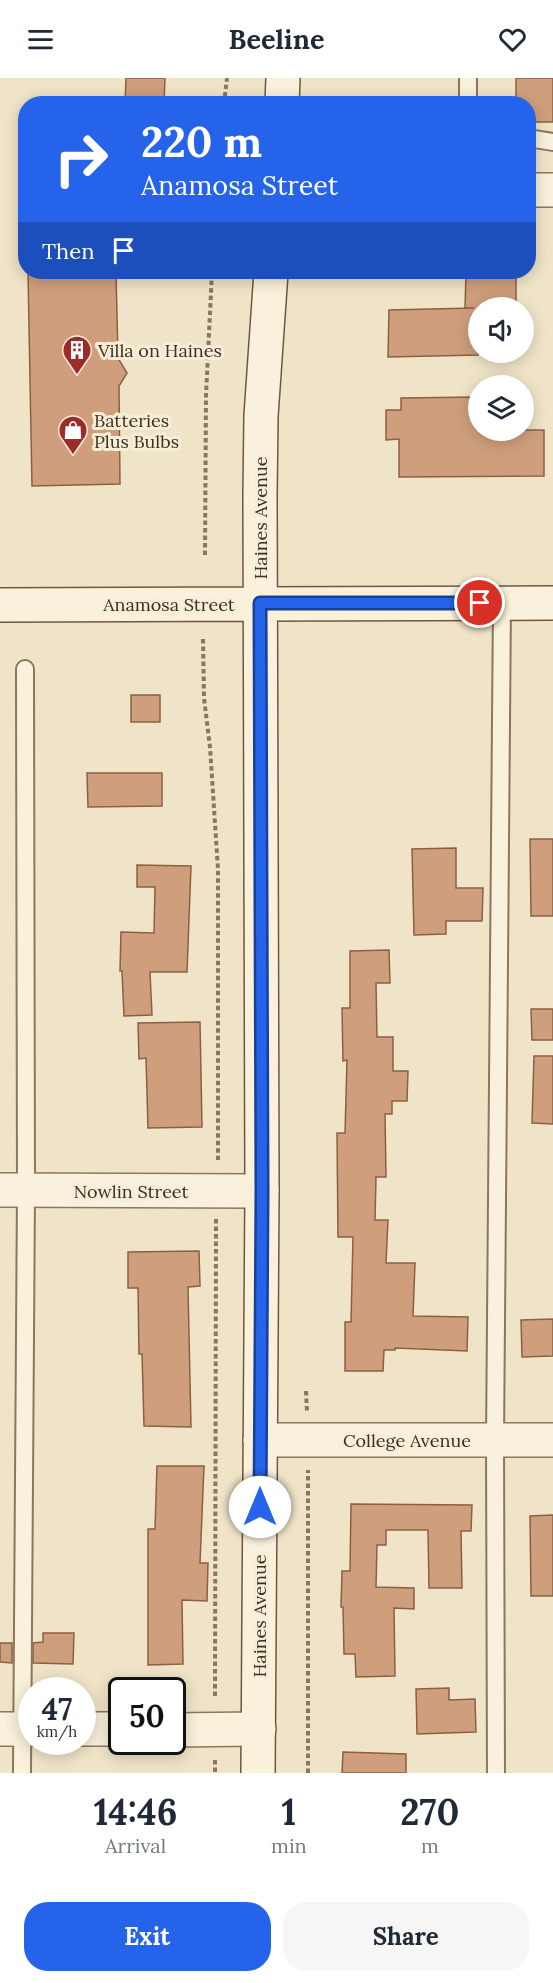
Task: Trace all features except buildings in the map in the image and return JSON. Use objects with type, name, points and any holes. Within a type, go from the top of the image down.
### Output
[{"type":"main road","points":[[282,96],[283,78]]},
{"type":"main road","points":[[536,190],[553,190]]},
{"type":"main road","name":"Haines Avenue","points":[[258,1773],[262,1191],[261,416],[271,279]]},
{"type":"main road","name":"Anamosa Street","points":[[0,604],[553,603]]},
{"type":"main road","name":"Nowlin Street","points":[[13,1190],[262,1191]]},
{"type":"main road","name":"College Avenue","points":[[260,1440],[553,1440]]},
{"type":"main road","points":[[186,1730],[259,1729]]},
{"type":"lane","points":[[468,78],[468,96]]},
{"type":"lane","points":[[496,1773],[495,1440],[502,603]]},
{"type":"lane","points":[[18,1729],[13,1190],[25,669]]},
{"type":"lane","points":[[20,1755],[22,1773]]},
{"type":"path","points":[[225,96],[227,78]]},
{"type":"path","points":[[205,555],[206,395],[212,279]]},
{"type":"path","points":[[203,639],[204,698],[210,747],[218,869],[218,1160]]},
{"type":"path","points":[[215,1696],[216,1218]]},
{"type":"path","points":[[306,1391],[309,1440],[308,1773]]},
{"type":"path","points":[[215,1759],[215,1773]]},
{"type":"place","name":"Villa on Haines","points":[[77,376]]},
{"type":"place","name":"Batteries Plus Bulbs","points":[[73,456]]},
{"type":"route","points":[[260,1507],[262,1191],[260,603],[480,603]]}]
